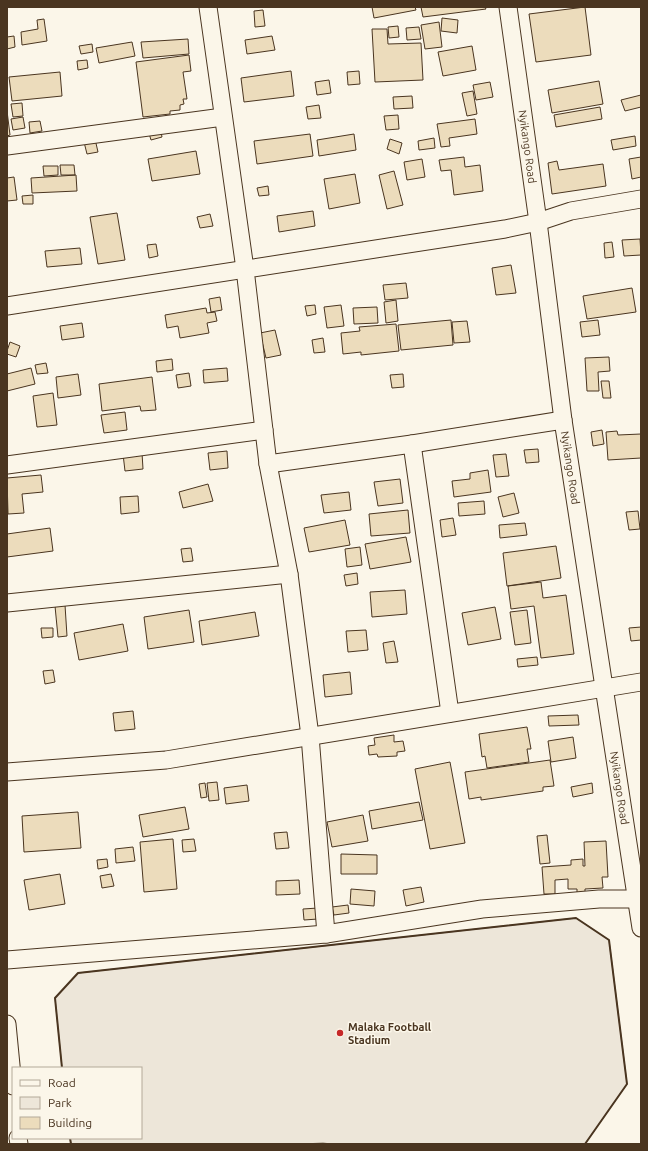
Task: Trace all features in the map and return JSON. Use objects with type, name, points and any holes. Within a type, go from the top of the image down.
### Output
[{"type":"street","points":[[208,7],[245,269],[268,464],[289,574],[310,736],[326,934]]},
{"type":"street","name":"Nyikango Road","points":[[508,7],[538,222],[563,420],[641,928]]},
{"type":"street","points":[[7,146],[223,117]]},
{"type":"street","points":[[7,306],[505,229],[538,222],[571,211],[641,199]]},
{"type":"street","points":[[268,464],[412,444],[563,420]]},
{"type":"street","points":[[7,465],[264,430]]},
{"type":"street","points":[[412,444],[450,713]]},
{"type":"street","points":[[7,602],[289,574]]},
{"type":"street","points":[[7,772],[166,760],[641,682]]},
{"type":"street","points":[[7,960],[326,934],[482,909],[598,898],[637,899]]},
{"type":"street","points":[[7,1024],[12,1078]]},
{"type":"green space","name":"Malaka Football Stadium","points":[[576,918],[609,940],[627,1084],[585,1144],[71,1144],[70,1139],[142,1139],[142,1067],[62,1067],[55,998],[78,973]]},
{"type":"building","points":[[372,7],[415,7],[416,10],[374,18]]},
{"type":"building","points":[[421,7],[485,7],[486,9],[423,17]]},
{"type":"building","points":[[585,7],[591,55],[536,62],[529,14]]},
{"type":"building","points":[[263,10],[265,26],[255,27],[254,11]]},
{"type":"building","points":[[442,18],[458,20],[457,33],[441,31]]},
{"type":"building","points":[[44,19],[47,41],[22,45],[21,32],[38,29],[37,20]]},
{"type":"building","points":[[439,22],[442,47],[425,49],[421,25]]},
{"type":"building","points":[[398,26],[399,37],[389,38],[388,27]]},
{"type":"building","points":[[419,27],[421,39],[407,40],[406,28]]},
{"type":"building","points":[[372,29],[387,29],[388,44],[421,43],[423,80],[375,82]]},
{"type":"building","points":[[14,36],[15,47],[7,49],[7,37]]},
{"type":"building","points":[[272,36],[275,50],[247,54],[245,40]]},
{"type":"building","points":[[188,39],[189,54],[143,58],[141,42]]},
{"type":"building","points":[[132,42],[135,56],[99,63],[96,48]]},
{"type":"building","points":[[92,44],[93,52],[81,54],[79,46]]},
{"type":"building","points":[[472,46],[476,70],[443,76],[438,52]]},
{"type":"building","points":[[189,55],[191,71],[183,72],[187,99],[183,99],[184,104],[180,105],[180,110],[170,111],[170,114],[143,117],[136,62]]},
{"type":"building","points":[[87,60],[88,68],[78,70],[77,61]]},
{"type":"building","points":[[291,71],[294,96],[244,102],[241,78]]},
{"type":"building","points":[[359,71],[360,84],[348,85],[347,72]]},
{"type":"building","points":[[60,72],[62,96],[12,101],[9,77]]},
{"type":"building","points":[[329,80],[331,93],[317,95],[315,82]]},
{"type":"building","points":[[599,81],[603,104],[552,113],[548,90]]},
{"type":"building","points":[[490,82],[493,97],[476,100],[473,85]]},
{"type":"building","points":[[473,91],[477,114],[467,116],[462,93]]},
{"type":"building","points":[[641,95],[641,107],[625,111],[621,100]]},
{"type":"building","points":[[412,96],[413,108],[394,109],[393,97]]},
{"type":"building","points":[[22,103],[23,116],[13,117],[11,104]]},
{"type":"building","points":[[319,105],[321,118],[308,119],[306,107]]},
{"type":"building","points":[[600,107],[602,119],[556,127],[554,115]]},
{"type":"building","points":[[7,111],[10,135],[7,136]]},
{"type":"building","points":[[398,115],[399,129],[386,130],[384,116]]},
{"type":"building","points":[[23,117],[25,128],[13,130],[11,119]]},
{"type":"building","points":[[475,119],[477,134],[449,138],[450,146],[441,147],[437,124]]},
{"type":"building","points":[[40,121],[42,131],[30,133],[29,122]]},
{"type":"building","points":[[160,127],[162,137],[151,140],[148,130]]},
{"type":"building","points":[[310,134],[313,156],[257,164],[254,141]]},
{"type":"building","points":[[354,134],[356,150],[319,156],[317,140]]},
{"type":"building","points":[[635,136],[636,146],[613,150],[611,140]]},
{"type":"building","points":[[434,138],[435,148],[419,150],[418,141]]},
{"type":"building","points":[[95,139],[98,152],[87,154],[84,142]]},
{"type":"building","points":[[390,139],[402,143],[399,154],[387,149]]},
{"type":"building","points":[[196,151],[200,174],[152,181],[148,159]]},
{"type":"building","points":[[464,157],[465,167],[480,165],[483,191],[454,195],[451,170],[441,171],[439,160]]},
{"type":"building","points":[[641,157],[641,177],[632,179],[629,159]]},
{"type":"building","points":[[422,159],[425,177],[407,180],[404,162]]},
{"type":"building","points":[[557,161],[559,170],[603,164],[606,186],[552,194],[548,163]]},
{"type":"building","points":[[60,165],[74,165],[75,175],[61,175]]},
{"type":"building","points":[[43,166],[58,166],[58,175],[44,176]]},
{"type":"building","points":[[394,171],[403,205],[387,209],[379,175]]},
{"type":"building","points":[[355,174],[360,203],[329,209],[324,179]]},
{"type":"building","points":[[76,175],[77,191],[32,193],[31,178]]},
{"type":"building","points":[[14,177],[17,200],[7,201],[7,178]]},
{"type":"building","points":[[268,186],[269,195],[259,196],[257,188]]},
{"type":"building","points":[[33,195],[33,204],[23,204],[22,196]]},
{"type":"building","points":[[313,211],[315,226],[279,232],[277,216]]},
{"type":"building","points":[[117,213],[125,260],[98,264],[90,217]]},
{"type":"building","points":[[210,214],[213,226],[200,228],[197,217]]},
{"type":"building","points":[[640,239],[641,255],[624,256],[622,240]]},
{"type":"building","points":[[612,242],[614,257],[605,258],[604,243]]},
{"type":"building","points":[[156,244],[158,256],[149,258],[147,245]]},
{"type":"building","points":[[80,248],[82,264],[47,267],[45,251]]},
{"type":"building","points":[[511,265],[516,293],[496,295],[492,268]]},
{"type":"building","points":[[406,283],[408,298],[385,300],[383,285]]},
{"type":"building","points":[[632,288],[636,312],[587,319],[583,296]]},
{"type":"building","points":[[220,297],[222,310],[211,312],[209,299]]},
{"type":"building","points":[[396,300],[398,321],[386,323],[384,302]]},
{"type":"building","points":[[315,305],[316,314],[307,316],[305,306]]},
{"type":"building","points":[[341,305],[344,326],[327,328],[324,307]]},
{"type":"building","points":[[377,307],[378,323],[354,324],[353,308]]},
{"type":"building","points":[[206,308],[207,313],[215,312],[217,321],[207,323],[209,333],[180,338],[178,326],[167,328],[165,315]]},
{"type":"building","points":[[451,320],[453,345],[401,350],[398,325]]},
{"type":"building","points":[[598,320],[600,335],[582,337],[580,322]]},
{"type":"building","points":[[467,321],[470,342],[454,343],[452,322]]},
{"type":"building","points":[[82,323],[84,337],[62,340],[60,326]]},
{"type":"building","points":[[396,324],[399,351],[361,355],[361,352],[343,354],[341,333],[360,331],[359,327]]},
{"type":"building","points":[[275,330],[281,355],[266,358],[260,333]]},
{"type":"building","points":[[323,338],[325,352],[314,353],[312,340]]},
{"type":"building","points":[[10,342],[20,346],[16,357],[7,354]]},
{"type":"building","points":[[609,357],[610,371],[598,372],[599,391],[587,391],[585,358]]},
{"type":"building","points":[[172,359],[173,370],[157,372],[156,361]]},
{"type":"building","points":[[46,363],[48,373],[37,374],[35,365]]},
{"type":"building","points":[[31,368],[35,384],[7,391],[7,374]]},
{"type":"building","points":[[227,368],[228,381],[204,383],[203,370]]},
{"type":"building","points":[[189,373],[191,386],[178,388],[176,375]]},
{"type":"building","points":[[78,374],[81,395],[58,398],[56,377]]},
{"type":"building","points":[[403,374],[404,387],[392,388],[390,375]]},
{"type":"building","points":[[152,377],[156,410],[141,411],[140,406],[102,411],[99,384]]},
{"type":"building","points":[[601,381],[609,381],[611,398],[603,398]]},
{"type":"building","points":[[53,393],[57,425],[37,427],[33,396]]},
{"type":"building","points":[[125,412],[127,430],[104,433],[101,415]]},
{"type":"building","points":[[602,430],[604,444],[593,446],[591,432]]},
{"type":"building","points":[[617,431],[618,435],[641,434],[641,458],[608,460],[606,432]]},
{"type":"building","points":[[538,449],[539,462],[526,463],[524,450]]},
{"type":"building","points":[[227,451],[228,468],[210,470],[208,453]]},
{"type":"building","points":[[142,453],[143,469],[125,471],[123,454]]},
{"type":"building","points":[[506,454],[509,476],[496,477],[493,455]]},
{"type":"building","points":[[488,470],[491,492],[454,497],[452,481],[470,479],[470,473]]},
{"type":"building","points":[[41,475],[43,492],[22,494],[24,513],[8,514],[7,478]]},
{"type":"building","points":[[400,479],[403,503],[378,506],[374,482]]},
{"type":"building","points":[[208,484],[213,501],[183,508],[179,492]]},
{"type":"building","points":[[349,492],[351,510],[324,513],[321,495]]},
{"type":"building","points":[[514,493],[519,513],[503,517],[498,497]]},
{"type":"building","points":[[138,496],[139,512],[121,514],[120,497]]},
{"type":"building","points":[[484,501],[485,514],[459,516],[458,503]]},
{"type":"building","points":[[408,510],[410,533],[371,536],[369,514]]},
{"type":"building","points":[[638,511],[640,529],[629,530],[626,512]]},
{"type":"building","points":[[453,518],[456,535],[442,537],[440,520]]},
{"type":"building","points":[[345,520],[350,545],[309,552],[304,528]]},
{"type":"building","points":[[525,523],[527,535],[500,538],[499,525]]},
{"type":"building","points":[[50,528],[53,551],[7,557],[7,534]]},
{"type":"building","points":[[406,537],[411,562],[370,569],[365,544]]},
{"type":"building","points":[[556,546],[561,578],[507,586],[503,553]]},
{"type":"building","points":[[360,547],[362,565],[347,567],[345,549]]},
{"type":"building","points":[[191,548],[193,561],[183,562],[181,549]]},
{"type":"building","points":[[357,573],[358,584],[346,586],[344,575]]},
{"type":"building","points":[[541,582],[543,598],[566,595],[574,654],[541,658],[534,606],[511,609],[508,586]]},
{"type":"building","points":[[405,590],[407,614],[372,617],[370,592]]},
{"type":"building","points":[[65,605],[67,636],[58,637],[55,606]]},
{"type":"building","points":[[495,607],[501,639],[468,645],[462,613]]},
{"type":"building","points":[[189,610],[194,642],[148,649],[144,617]]},
{"type":"building","points":[[527,610],[531,643],[515,645],[510,612]]},
{"type":"building","points":[[255,612],[259,636],[202,645],[199,621]]},
{"type":"building","points":[[123,624],[128,651],[79,660],[74,633]]},
{"type":"building","points":[[641,627],[641,640],[631,641],[629,628]]},
{"type":"building","points":[[41,628],[53,628],[53,637],[42,638]]},
{"type":"building","points":[[366,630],[368,650],[348,652],[346,631]]},
{"type":"building","points":[[394,641],[398,662],[386,663],[383,643]]},
{"type":"building","points":[[537,657],[538,665],[518,667],[517,659]]},
{"type":"building","points":[[53,670],[55,682],[45,684],[43,671]]},
{"type":"building","points":[[350,672],[352,694],[325,697],[323,675]]},
{"type":"building","points":[[133,711],[135,729],[115,731],[113,713]]},
{"type":"building","points":[[578,715],[579,725],[549,726],[548,716]]},
{"type":"building","points":[[527,727],[531,749],[527,749],[529,762],[487,768],[485,756],[482,757],[479,734]]},
{"type":"building","points":[[394,735],[394,742],[403,741],[405,751],[397,752],[397,756],[378,757],[377,754],[369,755],[368,746],[375,745],[374,738]]},
{"type":"building","points":[[573,737],[576,758],[551,762],[548,741]]},
{"type":"building","points":[[550,760],[554,786],[543,787],[543,791],[481,800],[481,797],[469,799],[465,772]]},
{"type":"building","points":[[450,762],[465,843],[430,849],[415,769]]},
{"type":"building","points":[[217,782],[219,800],[209,801],[207,783]]},
{"type":"building","points":[[205,783],[207,797],[201,798],[199,784]]},
{"type":"building","points":[[592,783],[593,793],[573,797],[571,787]]},
{"type":"building","points":[[247,785],[249,801],[226,804],[224,788]]},
{"type":"building","points":[[419,802],[423,820],[372,829],[369,811]]},
{"type":"building","points":[[185,807],[189,829],[143,837],[139,815]]},
{"type":"building","points":[[78,812],[81,848],[24,852],[22,816]]},
{"type":"building","points":[[363,815],[368,841],[332,847],[327,822]]},
{"type":"building","points":[[287,832],[289,848],[276,849],[274,833]]},
{"type":"building","points":[[547,835],[550,863],[540,864],[537,836]]},
{"type":"building","points":[[173,839],[177,889],[144,892],[140,842]]},
{"type":"building","points":[[194,839],[196,851],[183,852],[182,840]]},
{"type":"building","points":[[606,841],[608,877],[602,877],[603,888],[585,889],[585,893],[577,894],[577,889],[568,889],[568,879],[555,880],[555,894],[544,894],[542,867],[571,865],[571,860],[583,859],[583,866],[585,866],[584,842]]},
{"type":"building","points":[[133,847],[135,861],[116,863],[115,849]]},
{"type":"building","points":[[341,854],[377,855],[377,874],[341,874]]},
{"type":"building","points":[[107,859],[108,867],[98,869],[97,860]]},
{"type":"building","points":[[60,874],[65,904],[29,910],[24,880]]},
{"type":"building","points":[[111,874],[114,886],[102,888],[100,876]]},
{"type":"building","points":[[299,880],[300,894],[276,895],[276,881]]},
{"type":"building","points":[[421,887],[424,902],[406,906],[403,890]]},
{"type":"building","points":[[351,889],[375,891],[374,906],[350,904]]},
{"type":"building","points":[[348,905],[349,913],[334,915],[332,907]]},
{"type":"building","points":[[318,908],[318,919],[304,920],[303,909]]},
{"type":"wall","points":[[62,1067],[55,998],[78,973],[576,918],[609,940],[627,1084],[585,1144]]},
{"type":"wall","points":[[70,1139],[71,1144]]},
{"type":"place","name":"Malaka Football Stadium","points":[[340,1033]]}]
